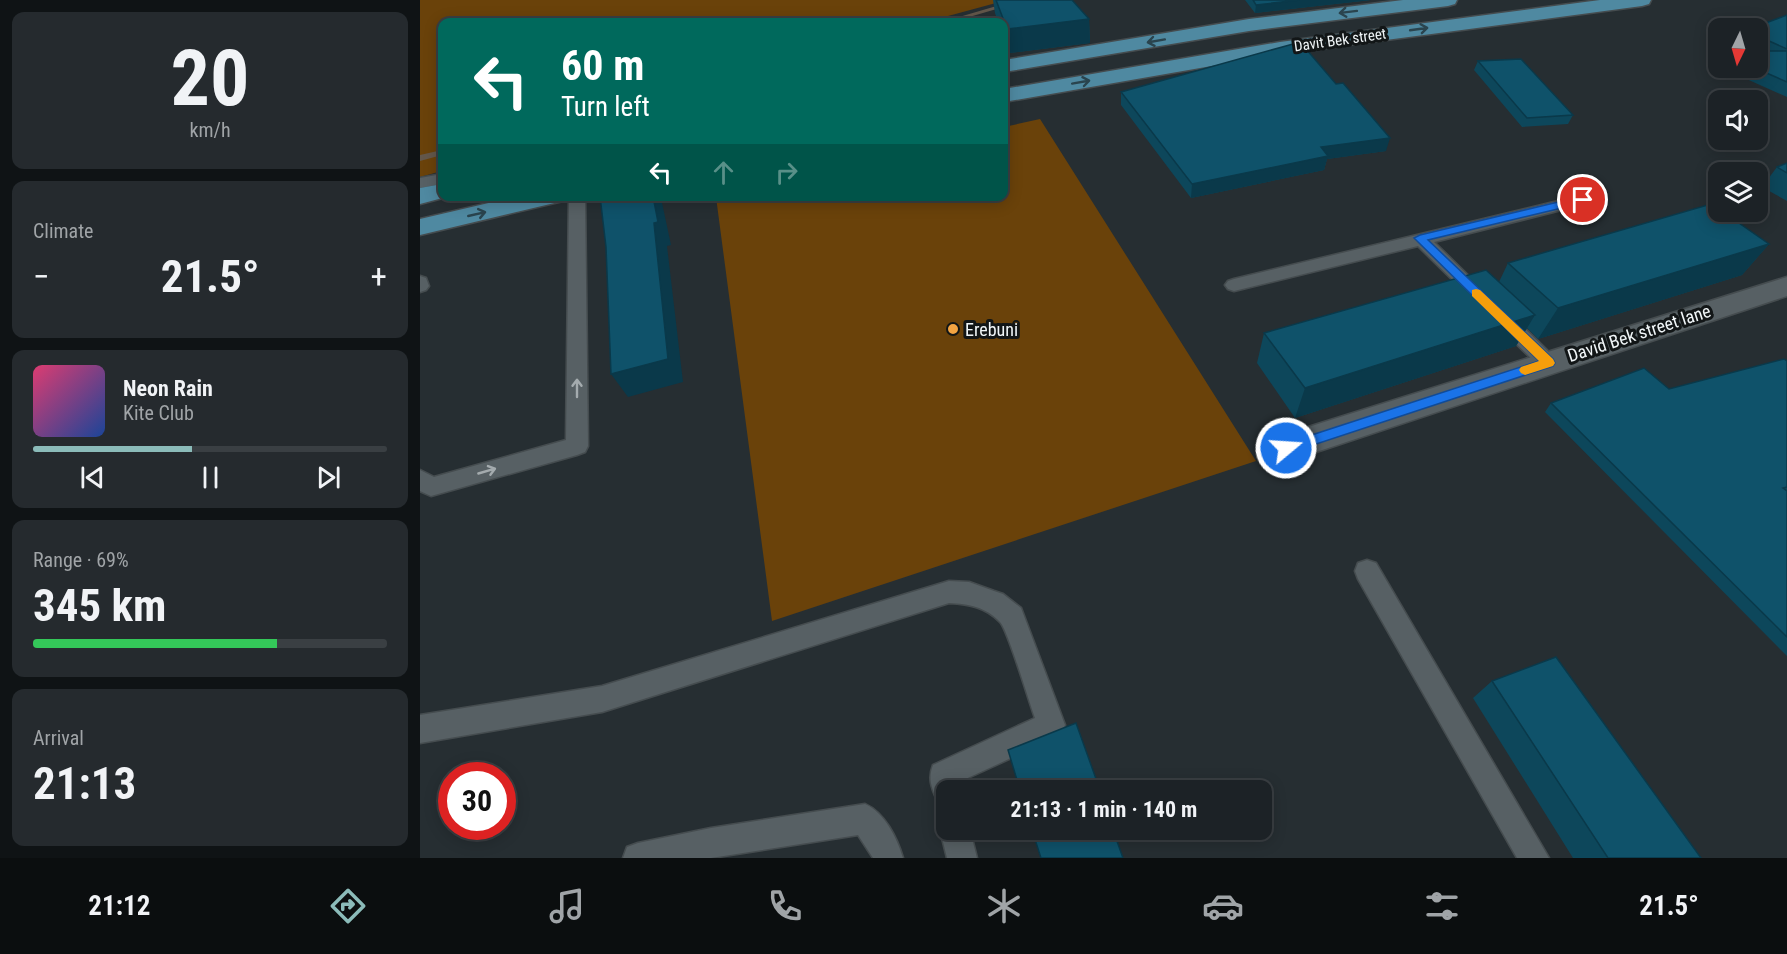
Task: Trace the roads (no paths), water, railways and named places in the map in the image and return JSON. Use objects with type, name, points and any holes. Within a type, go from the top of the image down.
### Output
[{"type":"main road","name":"Davit Bek street","points":[[1008,65],[1248,25],[1448,0]]},
{"type":"main road","name":"Davit Bek street","points":[[1008,95],[1280,48],[1642,0]]},
{"type":"main road","points":[[420,195],[438,191]]},
{"type":"main road","points":[[420,227],[532,201]]},
{"type":"street","name":"David Bek street lane","points":[[1286,448],[1787,286]]},
{"type":"lane","points":[[420,183],[438,180]]},
{"type":"lane","points":[[1234,285],[1583,200]]},
{"type":"lane","points":[[420,479],[430,487],[577,446],[577,201]]},
{"type":"lane","points":[[1420,238],[1548,363]]},
{"type":"lane","points":[[1367,571],[1534,858]]},
{"type":"lane","points":[[420,729],[602,699],[949,592],[969,593],[994,602],[1012,616],[1051,725],[950,780]]},
{"type":"lane","points":[[638,858],[711,843],[865,819],[885,847],[888,858]]},
{"type":"lane","points":[[958,840],[962,858]]},
{"type":"waterway","points":[[960,18],[1024,0]]},
{"type":"waterway","points":[[420,158],[438,154]]},
{"type":"place","name":"Erebuni","points":[[953,329]]}]
